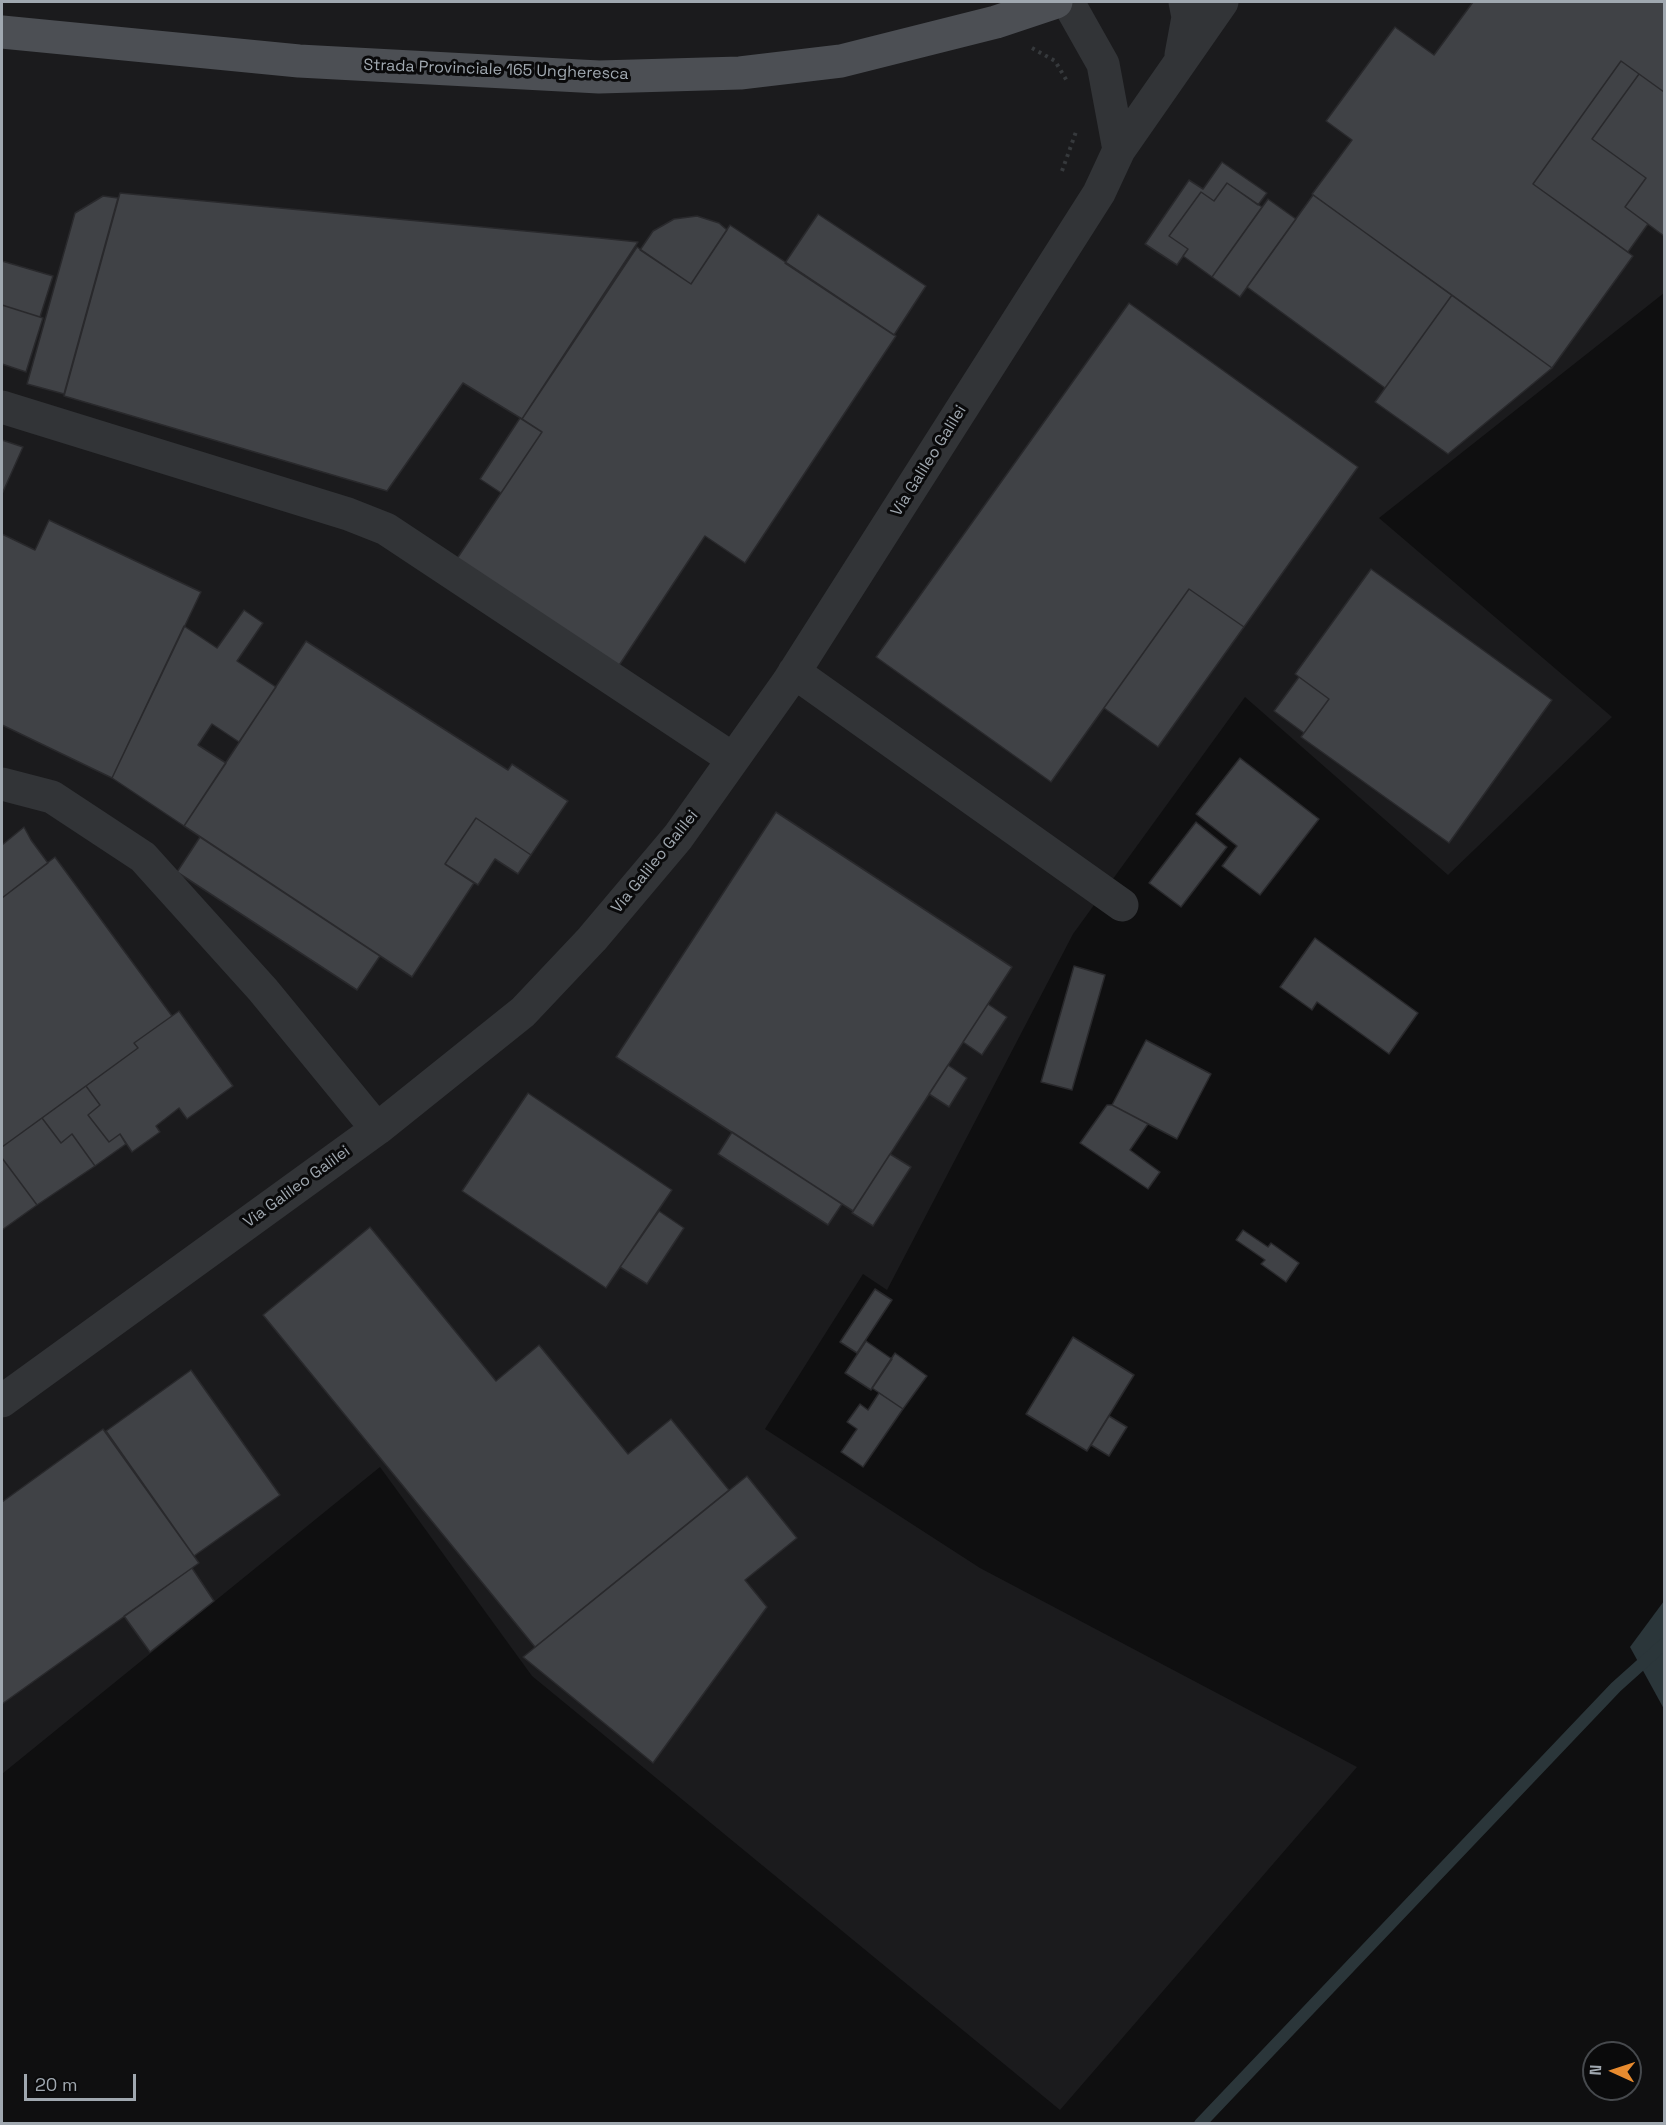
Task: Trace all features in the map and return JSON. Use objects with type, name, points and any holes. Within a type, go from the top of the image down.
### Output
[{"type":"main road","name":"Strada Provinciale 165 Ungheresca","points":[[2,32],[299,61],[599,77],[740,73],[841,61],[996,22],[1056,2]]},
{"type":"street","points":[[1068,2],[1103,64],[1119,150]]},
{"type":"street","points":[[1180,63],[1188,17],[1185,2]]},
{"type":"street","name":"Via Galileo Galilei","points":[[2,1401],[378,1129],[523,1012],[592,939],[670,846],[794,672],[1099,193],[1119,150],[1222,2]]},
{"type":"street","points":[[2,407],[348,514],[386,529],[733,759]]},
{"type":"street","points":[[794,672],[1122,905]]},
{"type":"street","points":[[2,784],[52,797],[143,857],[263,990],[378,1129]]},
{"type":"shaded area","points":[[2,2],[1664,2],[1664,293],[1379,518],[1612,717],[1448,875],[1245,697],[1073,934],[887,1290],[863,1274],[765,1429],[980,1568],[1357,1767],[1060,2110],[532,1676],[380,1467],[2,1774]]},
{"type":"shaded area","points":[[1664,1601],[1664,1709],[1630,1647]]},
{"type":"building","points":[[1473,2],[1664,2],[1664,92],[1621,61],[1533,184],[1633,256],[1552,368],[1312,194],[1352,140],[1326,121],[1395,27],[1434,55]]},
{"type":"building","points":[[1621,61],[1639,74],[1592,139],[1646,178],[1625,207],[1648,224],[1628,252],[1533,184]]},
{"type":"building","points":[[1639,74],[1664,92],[1664,236],[1625,207],[1646,178],[1592,139]]},
{"type":"building","points":[[1222,162],[1267,193],[1258,205],[1227,183],[1214,201],[1201,192],[1169,236],[1188,249],[1177,265],[1145,244],[1189,180],[1203,189]]},
{"type":"building","points":[[1227,183],[1262,207],[1212,277],[1183,256],[1188,249],[1169,236],[1201,192],[1214,201]]},
{"type":"building","points":[[120,193],[638,242],[522,419],[463,383],[387,491],[64,396]]},
{"type":"building","points":[[1313,195],[1452,295],[1385,388],[1247,287]]},
{"type":"building","points":[[103,196],[118,198],[64,394],[27,384],[75,213]]},
{"type":"building","points":[[1268,199],[1296,219],[1240,297],[1212,277]]},
{"type":"building","points":[[818,214],[926,286],[894,335],[785,263]]},
{"type":"building","points":[[697,216],[719,223],[727,230],[691,284],[640,250],[653,231],[674,219]]},
{"type":"building","points":[[730,225],[896,336],[745,563],[705,536],[614,673],[452,566],[542,432],[522,419],[637,247],[691,284]]},
{"type":"building","points":[[2,261],[53,276],[40,317],[2,305]]},
{"type":"building","points":[[1452,295],[1552,368],[1448,454],[1375,402]]},
{"type":"building","points":[[1129,303],[1358,467],[1244,627],[1189,589],[1051,782],[876,657]]},
{"type":"building","points":[[2,305],[43,318],[26,372],[2,364]]},
{"type":"building","points":[[520,418],[542,432],[501,493],[480,479]]},
{"type":"building","points":[[2,440],[23,447],[2,494]]},
{"type":"building","points":[[49,520],[201,592],[112,778],[2,725],[2,534],[35,550]]},
{"type":"building","points":[[1371,569],[1552,700],[1449,843],[1301,737],[1329,699],[1295,674]]},
{"type":"building","points":[[1189,589],[1244,627],[1158,747],[1104,708]]},
{"type":"building","points":[[244,610],[263,623],[237,661],[276,687],[239,742],[212,724],[198,745],[226,763],[184,826],[112,778],[184,626],[217,648]]},
{"type":"building","points":[[306,641],[508,770],[512,764],[568,801],[531,855],[476,818],[445,864],[474,883],[412,977],[184,826]]},
{"type":"building","points":[[1299,677],[1329,699],[1304,733],[1274,711]]},
{"type":"building","points":[[1240,758],[1319,819],[1260,895],[1222,866],[1237,846],[1196,814]]},
{"type":"building","points":[[776,812],[1012,967],[853,1211],[616,1057]]},
{"type":"building","points":[[476,818],[531,855],[518,874],[495,859],[478,885],[445,864]]},
{"type":"building","points":[[1196,822],[1227,847],[1181,907],[1149,883]]},
{"type":"building","points":[[24,827],[48,863],[2,898],[2,845]]},
{"type":"building","points":[[200,837],[380,956],[357,990],[177,872]]},
{"type":"building","points":[[55,857],[172,1016],[134,1043],[138,1048],[2,1147],[2,898]]},
{"type":"building","points":[[1315,938],[1418,1013],[1389,1054],[1317,1002],[1312,1010],[1280,987]]},
{"type":"building","points":[[1074,966],[1105,975],[1072,1090],[1041,1082]]},
{"type":"building","points":[[988,1004],[1007,1017],[982,1055],[963,1042]]},
{"type":"building","points":[[179,1011],[233,1086],[187,1119],[179,1108],[156,1126],[160,1132],[132,1152],[120,1134],[109,1142],[88,1115],[100,1105],[86,1086],[138,1048],[134,1043]]},
{"type":"building","points":[[1146,1040],[1211,1074],[1177,1139],[1112,1105]]},
{"type":"building","points":[[948,1065],[967,1078],[949,1107],[929,1094]]},
{"type":"building","points":[[86,1086],[100,1105],[88,1115],[109,1142],[120,1134],[126,1144],[95,1166],[72,1134],[61,1143],[42,1118]]},
{"type":"building","points":[[528,1093],[672,1190],[606,1288],[462,1191]]},
{"type":"building","points":[[1107,1105],[1112,1105],[1148,1124],[1130,1150],[1160,1172],[1148,1189],[1080,1143]]},
{"type":"building","points":[[42,1118],[61,1143],[72,1134],[95,1166],[37,1205],[2,1158],[2,1147]]},
{"type":"building","points":[[732,1132],[842,1204],[828,1225],[718,1154]]},
{"type":"building","points":[[890,1154],[911,1167],[873,1226],[852,1213]]},
{"type":"building","points":[[2,1158],[37,1205],[2,1230]]},
{"type":"building","points":[[659,1211],[684,1228],[647,1284],[620,1267]]},
{"type":"building","points":[[370,1227],[496,1381],[539,1345],[628,1454],[671,1419],[729,1490],[535,1647],[263,1315]]},
{"type":"building","points":[[1243,1230],[1268,1247],[1271,1243],[1299,1263],[1286,1282],[1261,1264],[1265,1260],[1236,1240]]},
{"type":"building","points":[[875,1289],[892,1300],[857,1353],[840,1342]]},
{"type":"building","points":[[1073,1337],[1134,1375],[1087,1451],[1026,1414]]},
{"type":"building","points":[[866,1341],[892,1359],[871,1390],[845,1373]]},
{"type":"building","points":[[895,1353],[927,1376],[903,1409],[872,1388]]},
{"type":"building","points":[[191,1370],[280,1495],[194,1556],[106,1431]]},
{"type":"building","points":[[879,1393],[903,1409],[863,1467],[841,1452],[857,1429],[847,1422],[860,1404],[868,1410]]},
{"type":"building","points":[[1109,1416],[1127,1427],[1109,1456],[1091,1445]]},
{"type":"building","points":[[103,1429],[199,1563],[2,1704],[2,1502]]},
{"type":"building","points":[[747,1476],[797,1538],[745,1580],[767,1607],[653,1763],[523,1657]]},
{"type":"building","points":[[192,1568],[214,1601],[150,1652],[124,1616]]},
{"type":"waterway","points":[[1200,2124],[1616,1687],[1664,1644]]}]
